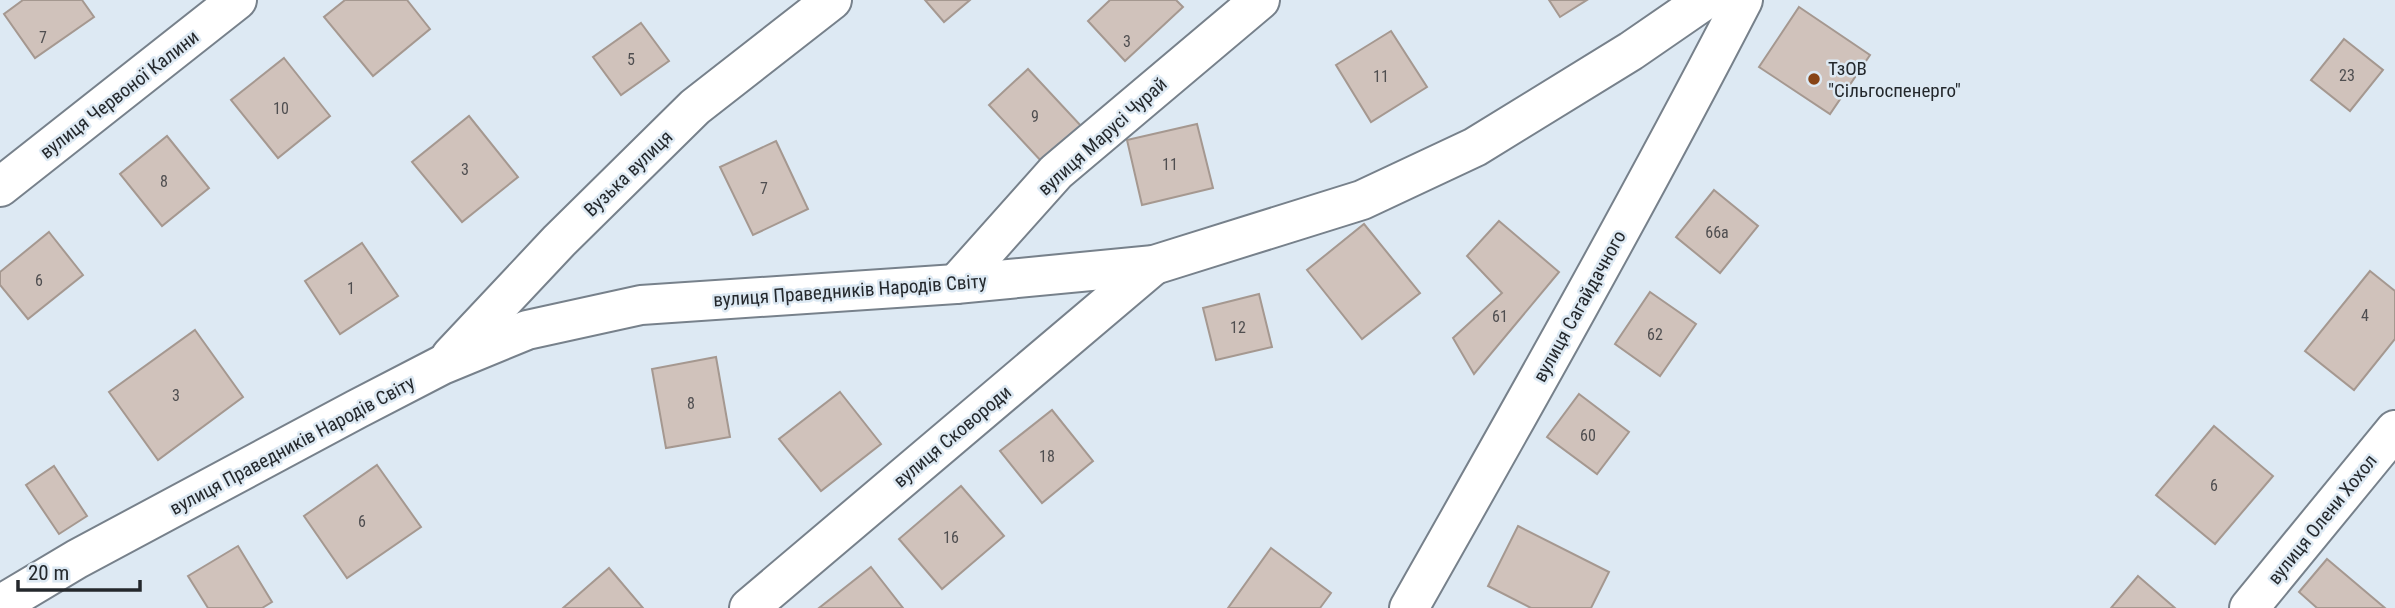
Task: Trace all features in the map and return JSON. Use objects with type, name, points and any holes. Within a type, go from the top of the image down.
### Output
[{"type":"street","name":"вулиця Червоної Калини","points":[[0,187],[237,0]]},
{"type":"street","name":"Вузька вулиця","points":[[442,365],[559,241],[695,107],[832,0]]},
{"type":"street","name":"вулиця Марусі Чурай","points":[[956,284],[1056,172],[1260,0]]},
{"type":"street","name":"вулиця Праведників Народів Світу","points":[[0,605],[77,559],[442,365],[527,330],[641,305],[956,284],[1154,265],[1362,200],[1475,147],[1631,51],[1705,0]]},
{"type":"street","name":"вулиця Сагайдачного","points":[[1409,608],[1558,344],[1743,0]]},
{"type":"street","name":"вулиця Сковороди","points":[[749,608],[1154,265]]},
{"type":"street","name":"вулиця Олени Хохол","points":[[2249,608],[2395,430]]},
{"type":"building","points":[[23,0],[82,0],[94,17],[35,58],[4,14]]},
{"type":"building","points":[[345,0],[407,0],[430,29],[373,76],[324,17]]},
{"type":"building","points":[[925,0],[970,0],[944,22]]},
{"type":"building","points":[[1110,0],[1176,0],[1183,7],[1125,61],[1088,21]]},
{"type":"building","points":[[1549,0],[1587,0],[1560,17]]},
{"type":"building","points":[[1799,7],[1870,55],[1830,114],[1759,67]]},
{"type":"building","points":[[641,23],[669,61],[621,95],[593,57]]},
{"type":"building","points":[[1391,31],[1427,87],[1371,122],[1336,65]]},
{"type":"building","points":[[2344,39],[2383,70],[2350,111],[2311,80]]},
{"type":"building","points":[[284,58],[330,116],[278,158],[231,100]]},
{"type":"building","points":[[1028,69],[1082,127],[1043,163],[989,105]]},
{"type":"building","points":[[469,116],[518,177],[462,222],[412,162]]},
{"type":"building","points":[[1197,124],[1213,188],[1142,205],[1127,140]]},
{"type":"building","points":[[167,136],[209,188],[162,226],[120,174]]},
{"type":"building","points":[[776,141],[808,209],[753,235],[720,167]]},
{"type":"building","points":[[1714,190],[1758,226],[1720,273],[1676,237]]},
{"type":"building","points":[[1499,221],[1559,272],[1474,374],[1453,338],[1502,293],[1467,256]]},
{"type":"building","points":[[1364,224],[1420,293],[1362,339],[1307,270]]},
{"type":"building","points":[[49,232],[83,275],[28,319],[0,285],[0,272]]},
{"type":"building","points":[[362,243],[398,296],[340,334],[305,281]]},
{"type":"building","points":[[2370,271],[2395,291],[2395,339],[2354,390],[2305,351]]},
{"type":"building","points":[[1650,292],[1696,324],[1660,376],[1615,344]]},
{"type":"building","points":[[1259,294],[1272,347],[1216,360],[1203,308]]},
{"type":"building","points":[[195,330],[243,397],[158,460],[109,392]]},
{"type":"building","points":[[716,357],[730,437],[666,448],[652,369]]},
{"type":"building","points":[[840,392],[881,444],[821,491],[779,439]]},
{"type":"building","points":[[1579,394],[1629,432],[1597,474],[1547,437]]},
{"type":"building","points":[[1052,410],[1093,461],[1042,503],[1000,451]]},
{"type":"building","points":[[2214,426],[2273,476],[2215,544],[2156,495]]},
{"type":"building","points":[[377,465],[421,527],[347,578],[304,516]]},
{"type":"building","points":[[54,466],[87,516],[59,534],[26,485]]},
{"type":"building","points":[[961,486],[1004,536],[942,589],[899,539]]},
{"type":"building","points":[[1518,526],[1609,572],[1591,608],[1531,608],[1488,586]]},
{"type":"building","points":[[238,546],[272,602],[262,608],[208,608],[188,576]]},
{"type":"building","points":[[1271,548],[1331,593],[1320,608],[1228,608]]},
{"type":"building","points":[[2327,559],[2385,608],[2317,608],[2299,592]]},
{"type":"building","points":[[871,567],[903,608],[819,608]]},
{"type":"building","points":[[609,568],[643,608],[563,608]]},
{"type":"building","points":[[2138,576],[2175,608],[2111,608]]},
{"type":"place","name":"ТзОВ \"Сільгоспенерго\"","points":[[1814,79]]}]
